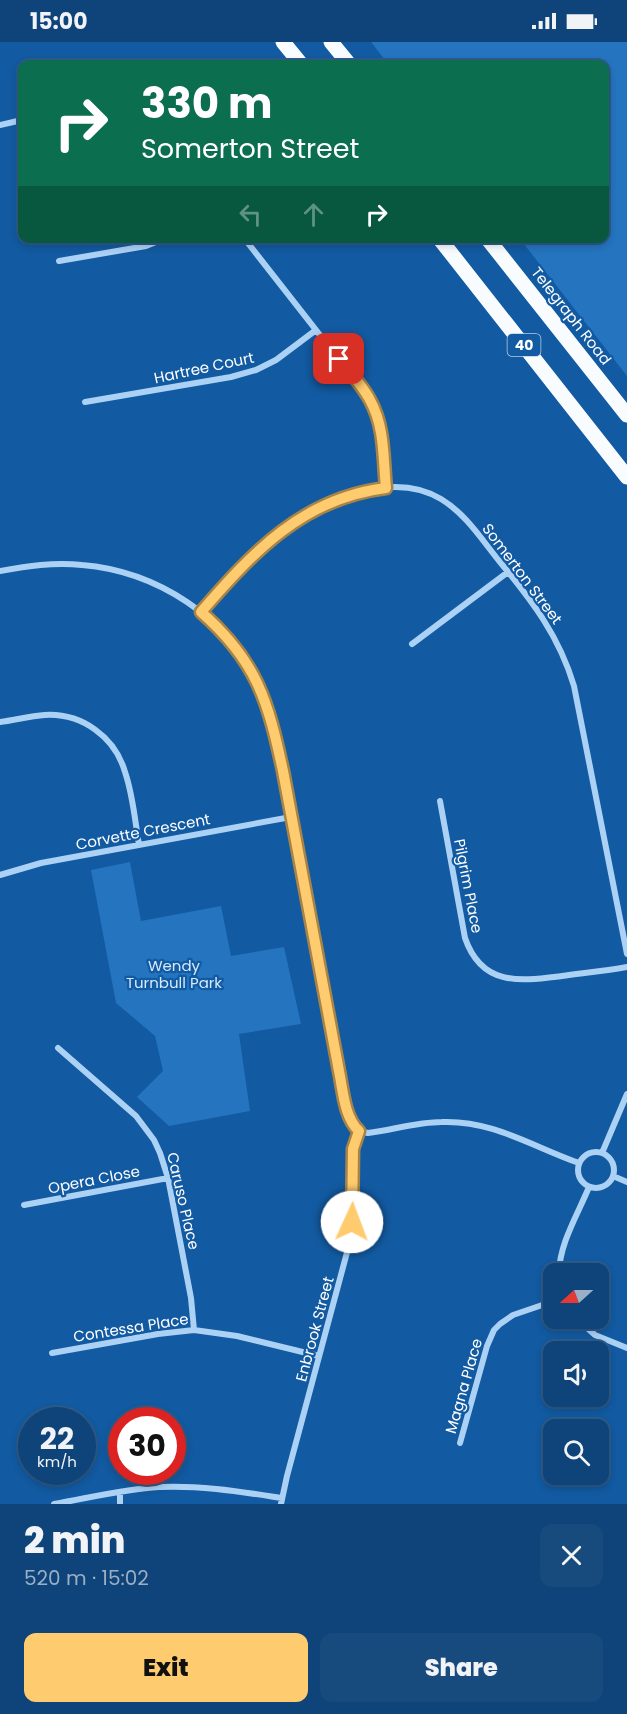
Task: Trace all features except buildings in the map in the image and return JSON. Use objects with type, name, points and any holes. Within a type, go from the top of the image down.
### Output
[{"type":"main road","points":[[283,42],[298,60]]},
{"type":"main road","points":[[331,42],[346,60]]},
{"type":"main road","name":"40","points":[[443,243],[627,477]]},
{"type":"main road","name":"Telegraph Road","points":[[491,243],[627,415]]},
{"type":"street","points":[[0,125],[18,121]]},
{"type":"street","points":[[59,261],[154,243]]},
{"type":"street","points":[[248,243],[362,388],[375,410],[381,431],[386,488]]},
{"type":"street","name":"Hartree Court","points":[[85,402],[220,379],[256,370],[276,360],[316,330]]},
{"type":"street","name":"Somerton Street","points":[[201,612],[252,556],[277,533],[342,498],[364,491],[413,488],[425,491],[454,507],[546,622],[569,669],[627,954]]},
{"type":"street","points":[[0,571],[61,564],[101,567],[124,572],[160,586],[201,612],[221,630],[252,671],[260,686],[273,725],[339,1071],[354,1126],[359,1131],[368,1133],[441,1122],[466,1123],[514,1135],[579,1163]]},
{"type":"street","points":[[412,644],[508,572]]},
{"type":"street","points":[[0,722],[57,715],[79,720],[102,734],[116,752],[126,773],[139,844]]},
{"type":"street","name":"Pilgrim Place","points":[[440,801],[465,938],[470,950],[483,966],[498,975],[525,980],[627,967]]},
{"type":"street","name":"Corvette Crescent","points":[[0,875],[27,866],[291,817]]},
{"type":"street","name":"Caruso Place","points":[[58,1048],[136,1116],[146,1127],[160,1153],[168,1179],[191,1298],[194,1330]]},
{"type":"street","points":[[602,1153],[627,1094]]},
{"type":"street","name":"Enbrook Street","points":[[282,1501],[349,1245],[353,1204],[353,1149],[359,1131]]},
{"type":"street","points":[[591,1152],[602,1153],[607,1155],[613,1164],[613,1176],[601,1188],[589,1187],[580,1180],[579,1163],[591,1152]]},
{"type":"street","points":[[613,1176],[627,1182]]},
{"type":"street","name":"Opera Close","points":[[24,1205],[168,1179]]},
{"type":"street","points":[[559,1263],[589,1187]]},
{"type":"street","name":"Magna Place","points":[[460,1443],[487,1346],[494,1330],[513,1315],[543,1305]]},
{"type":"street","points":[[588,1329],[595,1335],[627,1348]]},
{"type":"street","name":"Contessa Place","points":[[52,1353],[158,1334],[194,1330],[237,1336],[319,1356]]},
{"type":"street","points":[[54,1504],[159,1487],[194,1487],[282,1501]]},
{"type":"street","points":[[120,1492],[120,1504]]},
{"type":"green space","points":[[371,42],[627,42],[627,376],[523,243],[609,243],[609,60],[385,60]]},
{"type":"green space","name":"Wendy Turnbull Park","points":[[130,862],[141,921],[221,906],[231,956],[284,947],[301,1024],[239,1034],[250,1111],[169,1126],[137,1097],[163,1071],[155,1036],[116,1003],[91,870]]},
{"type":"route","points":[[339,359],[370,399],[375,410],[383,445],[386,488],[370,489],[342,498],[303,516],[277,533],[223,586],[201,612],[242,655],[260,686],[273,725],[339,1071],[350,1118],[359,1131],[353,1149],[352,1222]]}]
